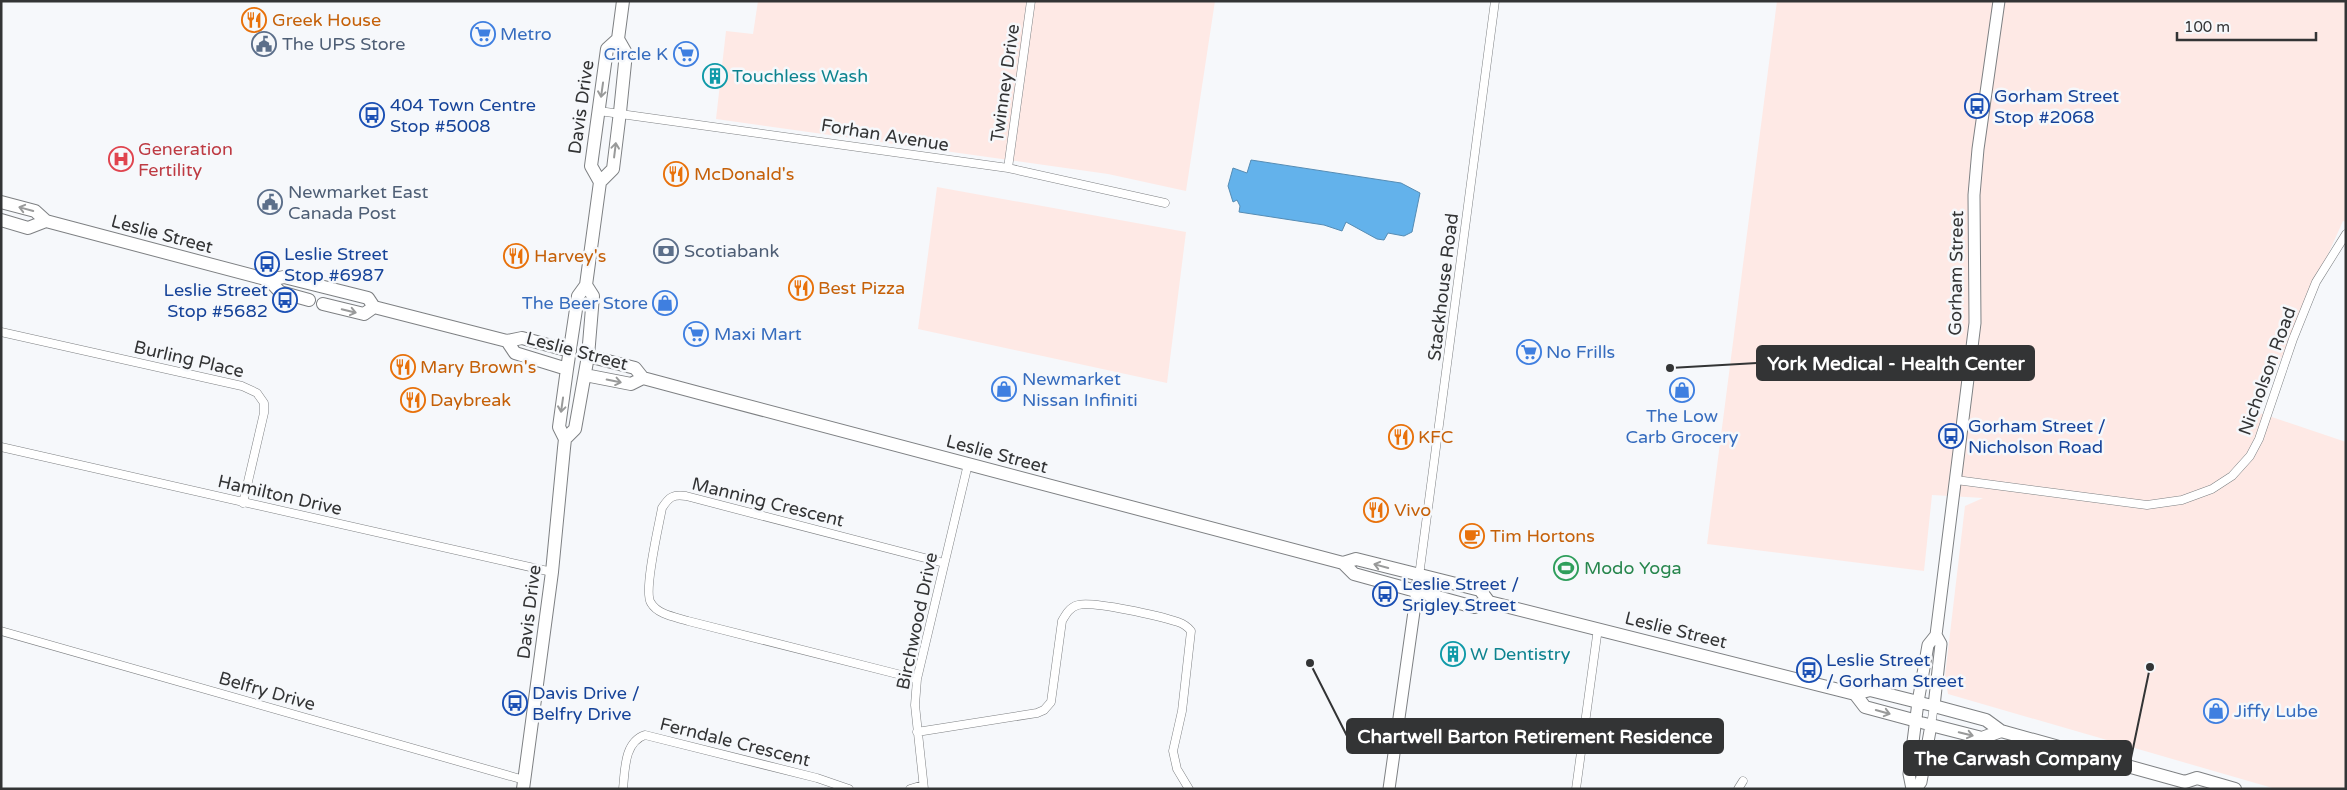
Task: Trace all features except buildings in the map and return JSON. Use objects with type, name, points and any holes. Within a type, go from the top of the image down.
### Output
[{"type":"main road","name":"Davis Drive","points":[[600,182],[613,169],[626,54],[618,39],[623,1]]},
{"type":"main road","name":"Davis Drive","points":[[523,784],[552,572],[565,439],[559,427],[578,296],[586,285],[600,182],[591,166],[607,49],[618,39]]},
{"type":"main road","name":"Leslie Street","points":[[1,202],[35,211],[46,222],[269,280],[284,277],[368,298],[374,307],[507,342],[522,338],[570,351]]},
{"type":"main road","name":"Leslie Street","points":[[1,220],[28,228],[46,222]]},
{"type":"main road","name":"Leslie Street","points":[[269,280],[280,292],[309,300]]},
{"type":"main road","name":"Davis Drive","points":[[565,439],[575,429],[588,356],[593,296],[586,285]]},
{"type":"main road","name":"Leslie Street","points":[[323,304],[364,314],[374,307]]},
{"type":"main road","name":"Leslie Street","points":[[507,342],[515,353],[567,369]]},
{"type":"main road","name":"Leslie Street","points":[[588,356],[636,368],[643,378],[1343,563],[1354,574],[1474,607],[1489,602],[1855,694],[1870,690],[1918,702]]},
{"type":"main road","name":"Leslie Street","points":[[584,375],[631,384],[643,378]]},
{"type":"main road","name":"Leslie Street","points":[[1343,563],[1356,559],[1480,590],[1489,602]]},
{"type":"main road","name":"Leslie Street","points":[[1855,694],[1865,707],[1917,721]]},
{"type":"main road","name":"Leslie Street","points":[[1934,706],[1986,720],[2001,731],[2188,786],[2197,778],[2235,789]]},
{"type":"main road","name":"Leslie Street","points":[[1931,725],[1982,738],[2001,731]]},
{"type":"street","name":"Twinney Drive","points":[[1008,168],[1031,1]]},
{"type":"street","name":"Stackhouse Road","points":[[1419,576],[1495,1]]},
{"type":"street","name":"Gorham Street","points":[[1912,789],[1908,774],[1928,645],[1936,635],[1975,323],[1974,195],[1978,149],[1999,1]]},
{"type":"street","name":"Forhan Avenue","points":[[599,110],[1008,168],[1165,203]]},
{"type":"street","name":"Nicholson Road","points":[[1956,480],[2147,505],[2182,500],[2212,489],[2232,476],[2250,456],[2259,440],[2293,338],[2316,282],[2346,234]]},
{"type":"street","name":"Leslie Street","points":[[309,300],[323,304]]},
{"type":"street","name":"Burling Place","points":[[1,332],[242,386],[256,393],[264,403],[264,413],[243,503]]},
{"type":"street","name":"Leslie Street","points":[[570,351],[588,356]]},
{"type":"street","name":"Leslie Street","points":[[567,369],[584,375]]},
{"type":"street","name":"Hamilton Drive","points":[[1,447],[552,572]]},
{"type":"street","name":"Birchwood Drive","points":[[924,787],[915,705],[917,679],[968,464]]},
{"type":"street","name":"Manning Crescent","points":[[917,679],[688,621],[658,611],[650,602],[648,586],[662,508],[668,499],[675,494],[686,496],[944,563]]},
{"type":"street","points":[[1389,789],[1419,576]]},
{"type":"street","points":[[917,732],[1037,713],[1044,710],[1051,702],[1062,621],[1066,614],[1074,607],[1087,604],[1136,613],[1178,622],[1191,631],[1182,711],[1173,751],[1177,769],[1188,789]]},
{"type":"street","points":[[1576,789],[1598,628]]},
{"type":"street","name":"Belfry Drive","points":[[1,631],[523,784]]},
{"type":"street","name":"Gorham Street","points":[[1916,789],[1921,782],[1934,706],[1941,644],[1936,635]]},
{"type":"street","name":"Leslie Street","points":[[1918,702],[1934,706]]},
{"type":"street","name":"Leslie Street","points":[[1917,721],[1931,725]]},
{"type":"street","name":"Ferndale Crescent","points":[[623,789],[630,746],[635,738],[644,735],[817,778],[849,789]]},
{"type":"street","points":[[1738,789],[1743,780]]},
{"type":"street","points":[[910,789],[924,787]]},
{"type":"shaded area","points":[[758,1],[1215,1],[1186,191],[1108,174],[716,119],[726,31],[753,34]]},
{"type":"shaded area","points":[[1777,1],[2346,1],[2346,222],[2343,221],[2257,412],[2346,442],[2346,789],[2276,789],[1948,694],[1945,676],[1965,506],[1983,498],[1932,495],[1924,571],[1707,544]]},
{"type":"shaded area","points":[[937,187],[1186,232],[1167,383],[918,329]]},
{"type":"water","points":[[1251,160],[1401,183],[1420,193],[1412,232],[1404,236],[1388,233],[1384,240],[1377,239],[1346,222],[1342,231],[1324,225],[1239,212],[1240,206],[1237,200],[1233,202],[1228,186],[1233,168],[1247,173]]},
{"type":"place","name":"Greek House","points":[[254,20]]},
{"type":"place","name":"Metro","points":[[483,34]]},
{"type":"place","name":"The UPS Store","points":[[264,44]]},
{"type":"place","name":"Circle K","points":[[686,54]]},
{"type":"place","name":"Touchless Wash","points":[[715,76]]},
{"type":"place","name":"Gorham Street Stop #2068","points":[[1977,106]]},
{"type":"place","name":"404 Town Centre Stop #5008","points":[[372,115]]},
{"type":"place","name":"Generation Fertility","points":[[121,159]]},
{"type":"place","name":"McDonald's","points":[[676,174]]},
{"type":"place","name":"Newmarket East Canada Post","points":[[270,202]]},
{"type":"place","name":"Scotiabank","points":[[666,251]]},
{"type":"place","name":"Harvey's","points":[[516,256]]},
{"type":"place","name":"Leslie Street Stop #6987","points":[[267,264]]},
{"type":"place","name":"Best Pizza","points":[[801,288]]},
{"type":"place","name":"Leslie Street Stop #5682","points":[[285,300]]},
{"type":"place","name":"The Beer Store","points":[[665,303]]},
{"type":"place","name":"Maxi Mart","points":[[696,334]]},
{"type":"place","name":"No Frills","points":[[1529,352]]},
{"type":"place","name":"Mary Brown's","points":[[403,367]]},
{"type":"place","name":"York Medical - Health Center","points":[[1670,368]]},
{"type":"place","name":"Newmarket Nissan Infiniti","points":[[1004,389]]},
{"type":"place","name":"The Low Carb Grocery","points":[[1682,390]]},
{"type":"place","name":"Daybreak","points":[[413,400]]},
{"type":"place","name":"Gorham Street / Nicholson Road","points":[[1951,436]]},
{"type":"place","name":"KFC","points":[[1401,437]]},
{"type":"place","name":"Vivo","points":[[1376,510]]},
{"type":"place","name":"Tim Hortons","points":[[1472,536]]},
{"type":"place","name":"Modo Yoga","points":[[1566,568]]},
{"type":"place","name":"Leslie Street / Srigley Street","points":[[1385,594]]},
{"type":"place","name":"W Dentistry","points":[[1453,654]]},
{"type":"place","name":"Chartwell Barton Retirement Residence","points":[[1310,663]]},
{"type":"place","name":"The Carwash Company","points":[[2150,667]]},
{"type":"place","name":"Leslie Street / Gorham Street","points":[[1809,670]]},
{"type":"place","name":"Davis Drive / Belfry Drive","points":[[515,703]]},
{"type":"place","name":"Jiffy Lube","points":[[2216,711]]}]
